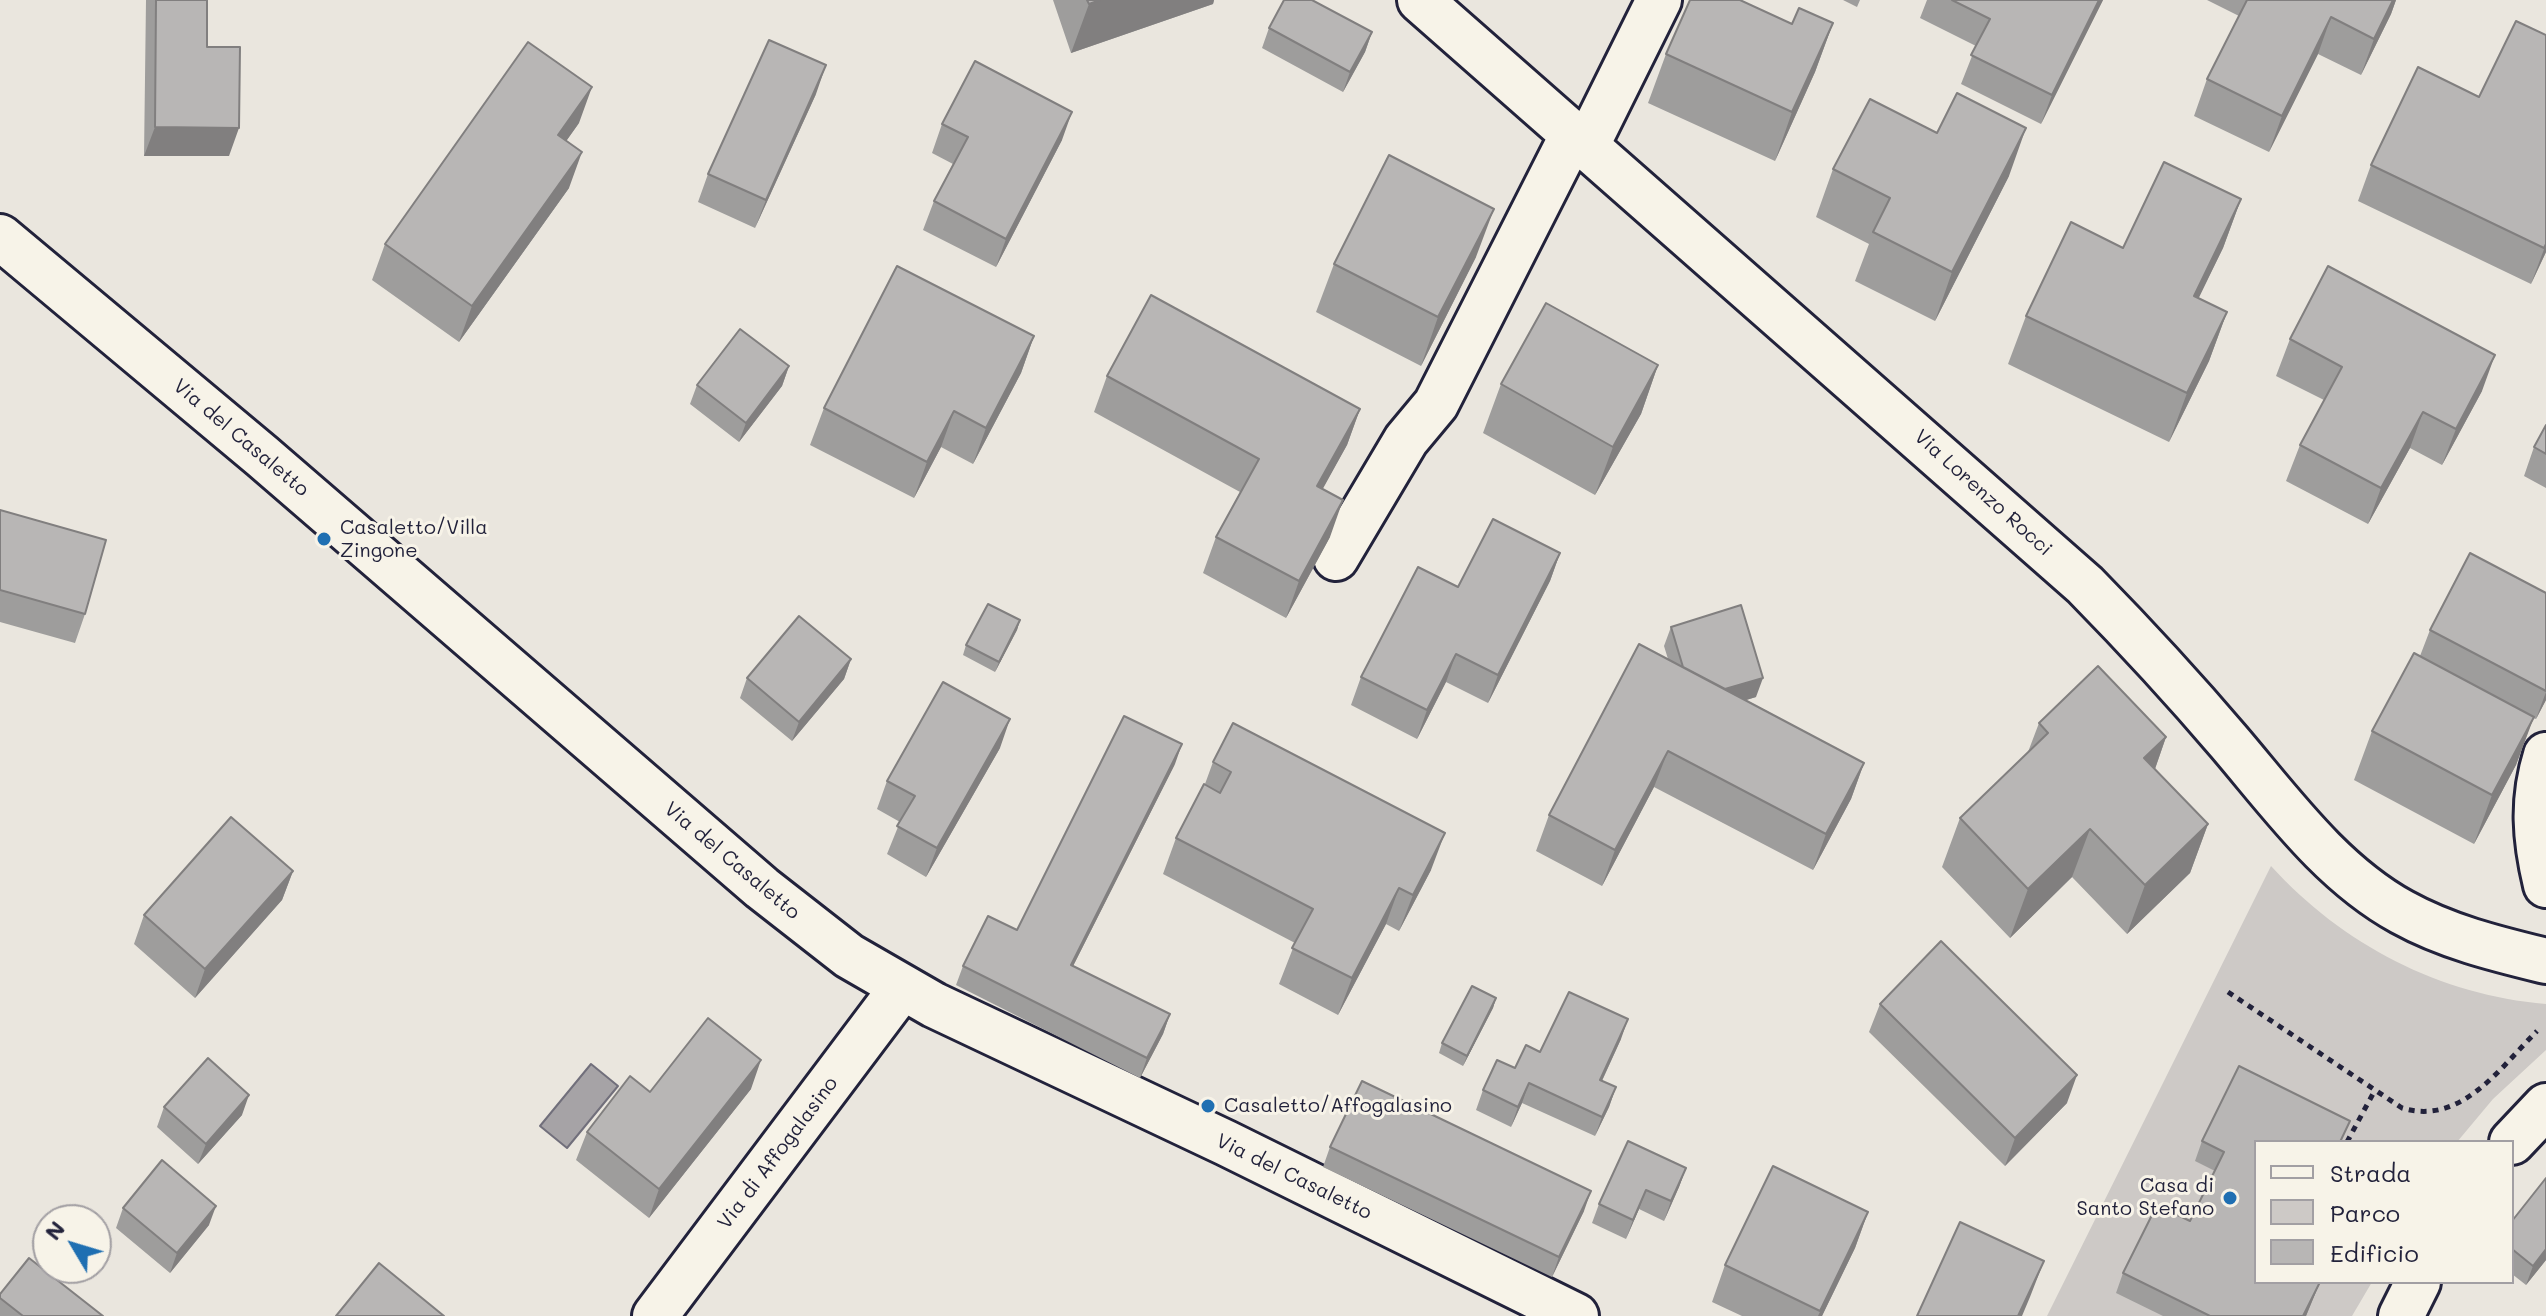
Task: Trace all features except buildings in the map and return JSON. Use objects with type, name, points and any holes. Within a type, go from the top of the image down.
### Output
[{"type":"street","name":"Via Lorenzo Rocci","points":[[1420,0],[2085,585],[2138,639],[2306,834],[2355,879],[2378,897],[2428,925],[2497,949],[2546,961]]},
{"type":"street","points":[[1336,558],[1406,440],[1436,404],[1659,0]]},
{"type":"street","name":"Via del Casaletto","points":[[0,237],[262,456],[762,888],[849,956],[901,989],[1226,1143],[1576,1316]]},
{"type":"street","points":[[2546,755],[2538,781],[2535,816],[2538,851],[2546,885]]},
{"type":"street","name":"Via di Affogalasino","points":[[655,1316],[901,989]]},
{"type":"street","points":[[2514,1140],[2546,1106]]},
{"type":"street","points":[[2401,1316],[2417,1284]]},
{"type":"path","points":[[2228,992],[2402,1108],[2424,1115],[2445,1110],[2476,1092],[2537,1031]]},
{"type":"path","points":[[2348,1140],[2375,1090]]},
{"type":"green space","points":[[2271,866],[2329,920],[2396,961],[2468,990],[2546,1004],[2546,1050],[2493,1099],[2459,1140],[2254,1140],[2254,1284],[2371,1284],[2352,1316],[2047,1316]]},
{"type":"shaded area","points":[[591,1064],[618,1086],[567,1148],[540,1126]]},
{"type":"place","name":"Casaletto/Villa Zingone","points":[[324,539]]},
{"type":"place","name":"Casaletto/Affogalasino","points":[[1208,1106]]},
{"type":"place","name":"Casa di Santo Stefano","points":[[2230,1198]]}]
